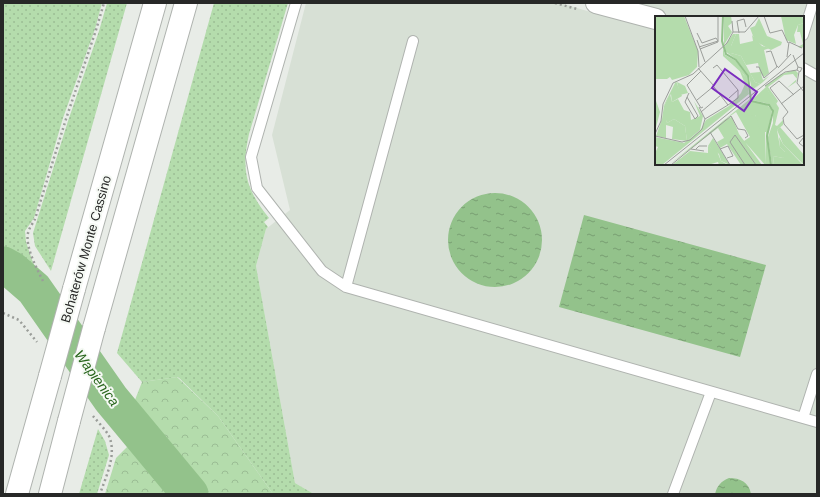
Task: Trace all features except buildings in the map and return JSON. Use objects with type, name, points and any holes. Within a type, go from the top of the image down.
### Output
[{"type":"highway","name":"Bohaterów Monte Cassino","points":[[17,494],[155,3]]},
{"type":"highway","points":[[50,494],[94,328],[186,3]]},
{"type":"street","points":[[596,3],[655,19]]},
{"type":"lane","points":[[296,3],[251,157],[257,188],[322,271],[346,287],[817,422]]},
{"type":"lane","points":[[804,31],[812,3]]},
{"type":"lane","points":[[346,287],[413,40]]},
{"type":"lane","points":[[804,69],[817,76]]},
{"type":"lane","points":[[803,418],[817,374]]},
{"type":"lane","points":[[673,494],[711,392]]},
{"type":"path","points":[[43,281],[33,260],[28,244],[28,233],[35,219],[104,3]]},
{"type":"path","points":[[3,313],[19,320]]},
{"type":"path","points":[[100,494],[112,458],[112,450],[108,436]]},
{"type":"shaded area","points":[[306,3],[560,3],[594,13],[597,3],[817,3],[817,494],[314,494],[295,483],[256,266],[266,229],[290,210],[272,135]]},
{"type":"green space","points":[[3,3],[102,3],[95,29],[63,118],[34,218],[25,231],[26,242],[39,280],[3,252]]},
{"type":"green space","points":[[107,3],[127,3],[51,271],[35,246],[33,233]]},
{"type":"green space","points":[[214,3],[288,3],[249,134],[246,169],[250,188],[261,208],[269,218],[264,222],[268,227],[266,229],[256,266],[295,483],[314,494],[273,494],[218,416],[178,377],[142,382],[117,353]]},
{"type":"green space","points":[[177,377],[218,416],[273,494],[207,494],[133,405],[142,382]]},
{"type":"green space","points":[[98,429],[105,441],[109,455],[97,494],[79,494]]},
{"type":"green space","points":[[127,447],[139,454],[174,494],[105,494],[116,458]]},
{"type":"water","points":[[495,193],[513,197],[528,207],[538,222],[542,240],[538,258],[528,273],[513,283],[495,287],[477,283],[462,273],[452,258],[448,240],[452,222],[462,207],[477,197]]},
{"type":"water","points":[[584,215],[766,265],[740,357],[559,307]]},
{"type":"water","points":[[729,478],[740,480],[746,484],[751,494],[715,494],[720,484]]},
{"type":"waterway","name":"Wapienica","points":[[3,265],[12,270],[34,289],[111,399],[190,494]]}]
